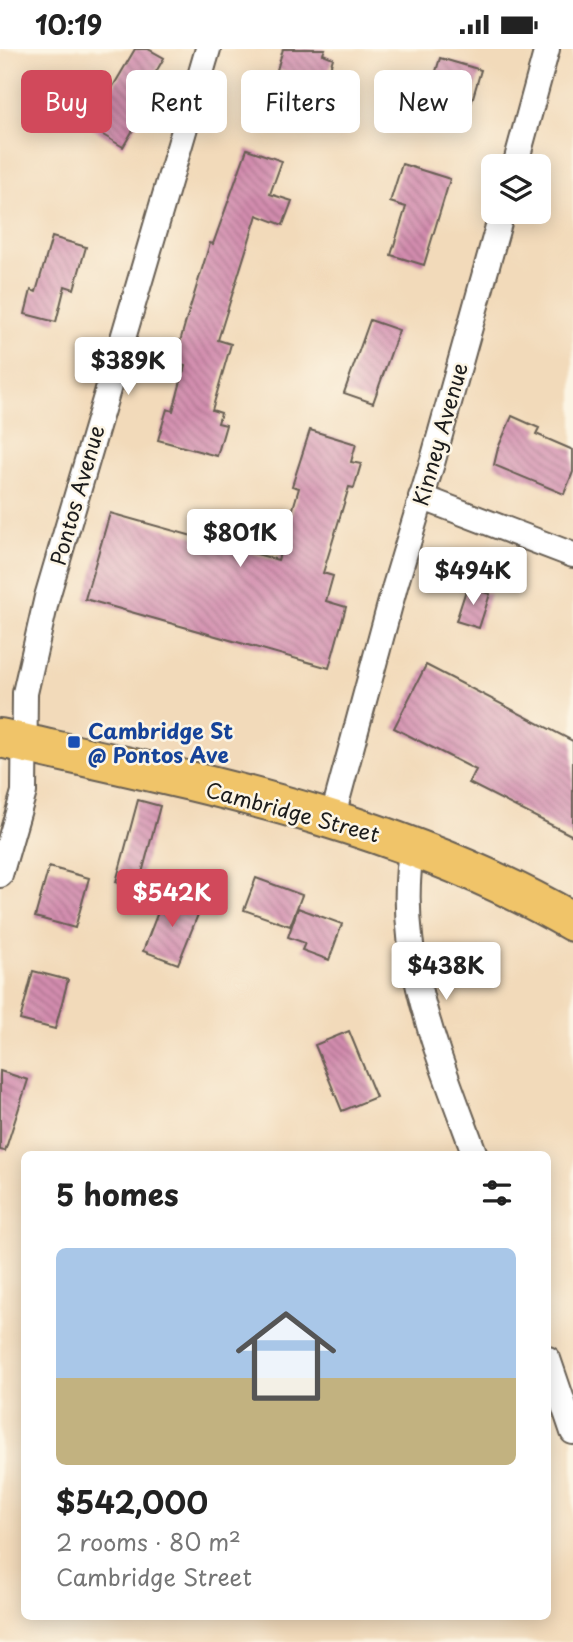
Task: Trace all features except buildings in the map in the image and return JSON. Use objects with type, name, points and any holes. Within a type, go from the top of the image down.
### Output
[{"type":"main road","name":"Cambridge Street","points":[[12,741],[332,819],[412,846],[493,880],[573,922]]},
{"type":"street","name":"Pontos Avenue","points":[[0,875],[23,801],[12,741],[47,597],[208,49]]},
{"type":"street","points":[[518,154],[547,49]]},
{"type":"street","name":"Kinney Avenue","points":[[332,819],[391,598],[499,224]]},
{"type":"street","points":[[421,497],[573,555]]},
{"type":"street","points":[[412,846],[407,899],[410,943],[418,987],[432,1037],[474,1151]]},
{"type":"street","points":[[551,1368],[573,1431]]},
{"type":"place","name":"Cambridge St @ Pontos Ave","points":[[74,742]]}]
